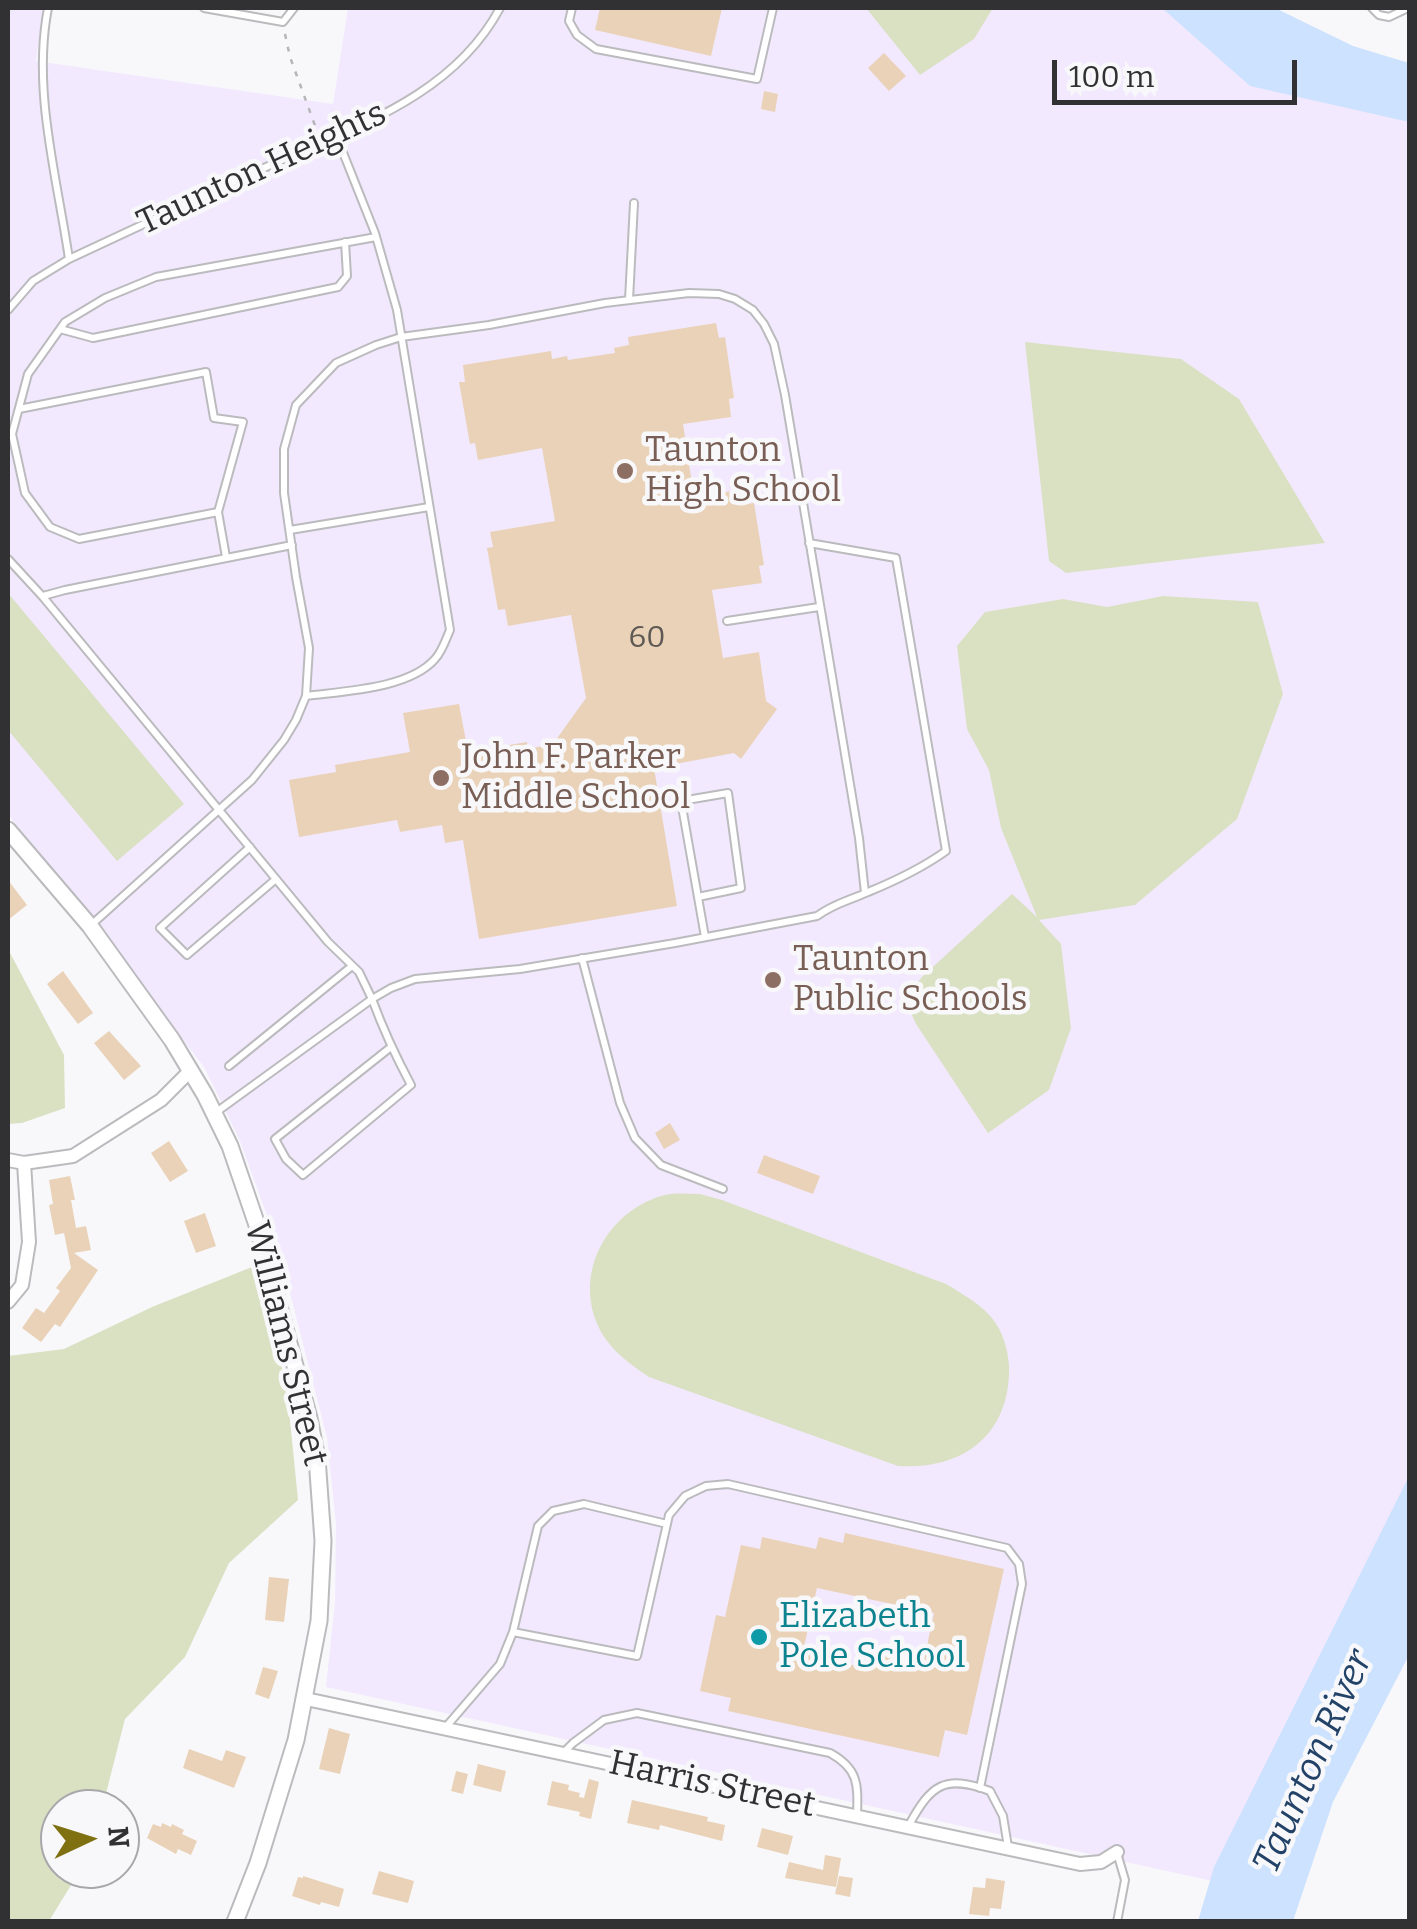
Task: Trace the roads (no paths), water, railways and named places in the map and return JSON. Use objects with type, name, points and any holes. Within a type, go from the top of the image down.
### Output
[{"type":"street","name":"Williams Street","points":[[8,830],[90,926],[191,1070],[215,1114],[258,1228],[317,1458],[323,1582],[313,1660],[296,1740],[235,1922]]},
{"type":"street","points":[[8,1160],[24,1163],[73,1156],[161,1100],[191,1070]]},
{"type":"street","points":[[8,1302],[22,1285],[28,1242],[24,1163]]},
{"type":"street","name":"Harris Street","points":[[306,1699],[1080,1864],[1101,1862],[1116,1852]]},
{"type":"lane","points":[[48,8],[42,71],[68,259]]},
{"type":"lane","points":[[204,8],[283,22],[294,8]]},
{"type":"lane","name":"Taunton Heights","points":[[8,310],[34,281],[68,259],[396,108],[458,63],[500,8]]},
{"type":"lane","points":[[572,8],[569,21],[578,35],[596,49],[757,78],[772,8]]},
{"type":"lane","points":[[1372,8],[1389,17],[1408,8]]},
{"type":"lane","points":[[306,696],[411,677],[436,659],[450,630],[396,310],[376,237],[336,135]]},
{"type":"lane","points":[[629,300],[634,203]]},
{"type":"lane","points":[[218,512],[80,539],[50,527],[25,493],[12,434],[28,374],[65,322],[105,298],[156,277],[376,237]]},
{"type":"lane","points":[[60,330],[94,338],[338,287],[347,276],[345,242]]},
{"type":"lane","points":[[90,926],[252,780],[296,720],[306,696],[309,648],[284,493],[284,449],[296,405],[336,363],[401,337],[688,293],[719,294],[754,310],[774,344],[859,838],[865,894]]},
{"type":"lane","points":[[19,409],[206,372],[214,418],[243,422],[218,512],[226,557]]},
{"type":"lane","points":[[290,530],[429,508]]},
{"type":"lane","points":[[215,1114],[372,999],[415,979],[520,969],[817,916],[835,903],[865,894],[928,863],[946,850],[896,558],[809,543]]},
{"type":"lane","points":[[43,596],[292,545]]},
{"type":"lane","points":[[8,558],[328,942],[358,972],[372,999],[410,1085],[304,1175],[286,1159],[275,1140],[391,1047]]},
{"type":"lane","points":[[727,621],[819,608]]},
{"type":"lane","points":[[698,897],[741,888],[728,793],[680,801],[705,937]]},
{"type":"lane","points":[[250,846],[160,928],[186,955],[276,879]]},
{"type":"lane","points":[[582,958],[620,1103],[634,1138],[660,1165],[723,1189]]},
{"type":"lane","points":[[228,1066],[352,966]]},
{"type":"lane","points":[[513,1632],[637,1656],[669,1515],[684,1496],[706,1486],[728,1484],[1006,1548],[1020,1564],[1022,1584],[980,1788]]},
{"type":"lane","points":[[444,1728],[500,1664],[513,1632],[538,1526],[554,1512],[584,1504],[667,1524]]},
{"type":"lane","points":[[563,1754],[604,1720],[637,1714],[830,1754],[844,1761],[858,1782],[857,1816]]},
{"type":"lane","points":[[908,1827],[922,1802],[938,1786],[967,1783],[990,1791],[1003,1816],[1008,1848]]},
{"type":"lane","points":[[1116,1852],[1125,1880],[1117,1922]]},
{"type":"water","points":[[1162,8],[1275,8],[1353,46],[1409,63],[1409,122],[1250,86]]},
{"type":"water","name":"Taunton River","points":[[1409,1476],[1409,1655],[1333,1802],[1293,1921],[1198,1921],[1214,1867]]},
{"type":"place","name":"Taunton High School","points":[[625,471]]},
{"type":"place","name":"John F. Parker Middle School","points":[[441,778]]},
{"type":"place","name":"Taunton Public Schools","points":[[773,980]]},
{"type":"place","name":"Elizabeth Pole School","points":[[759,1637]]}]
